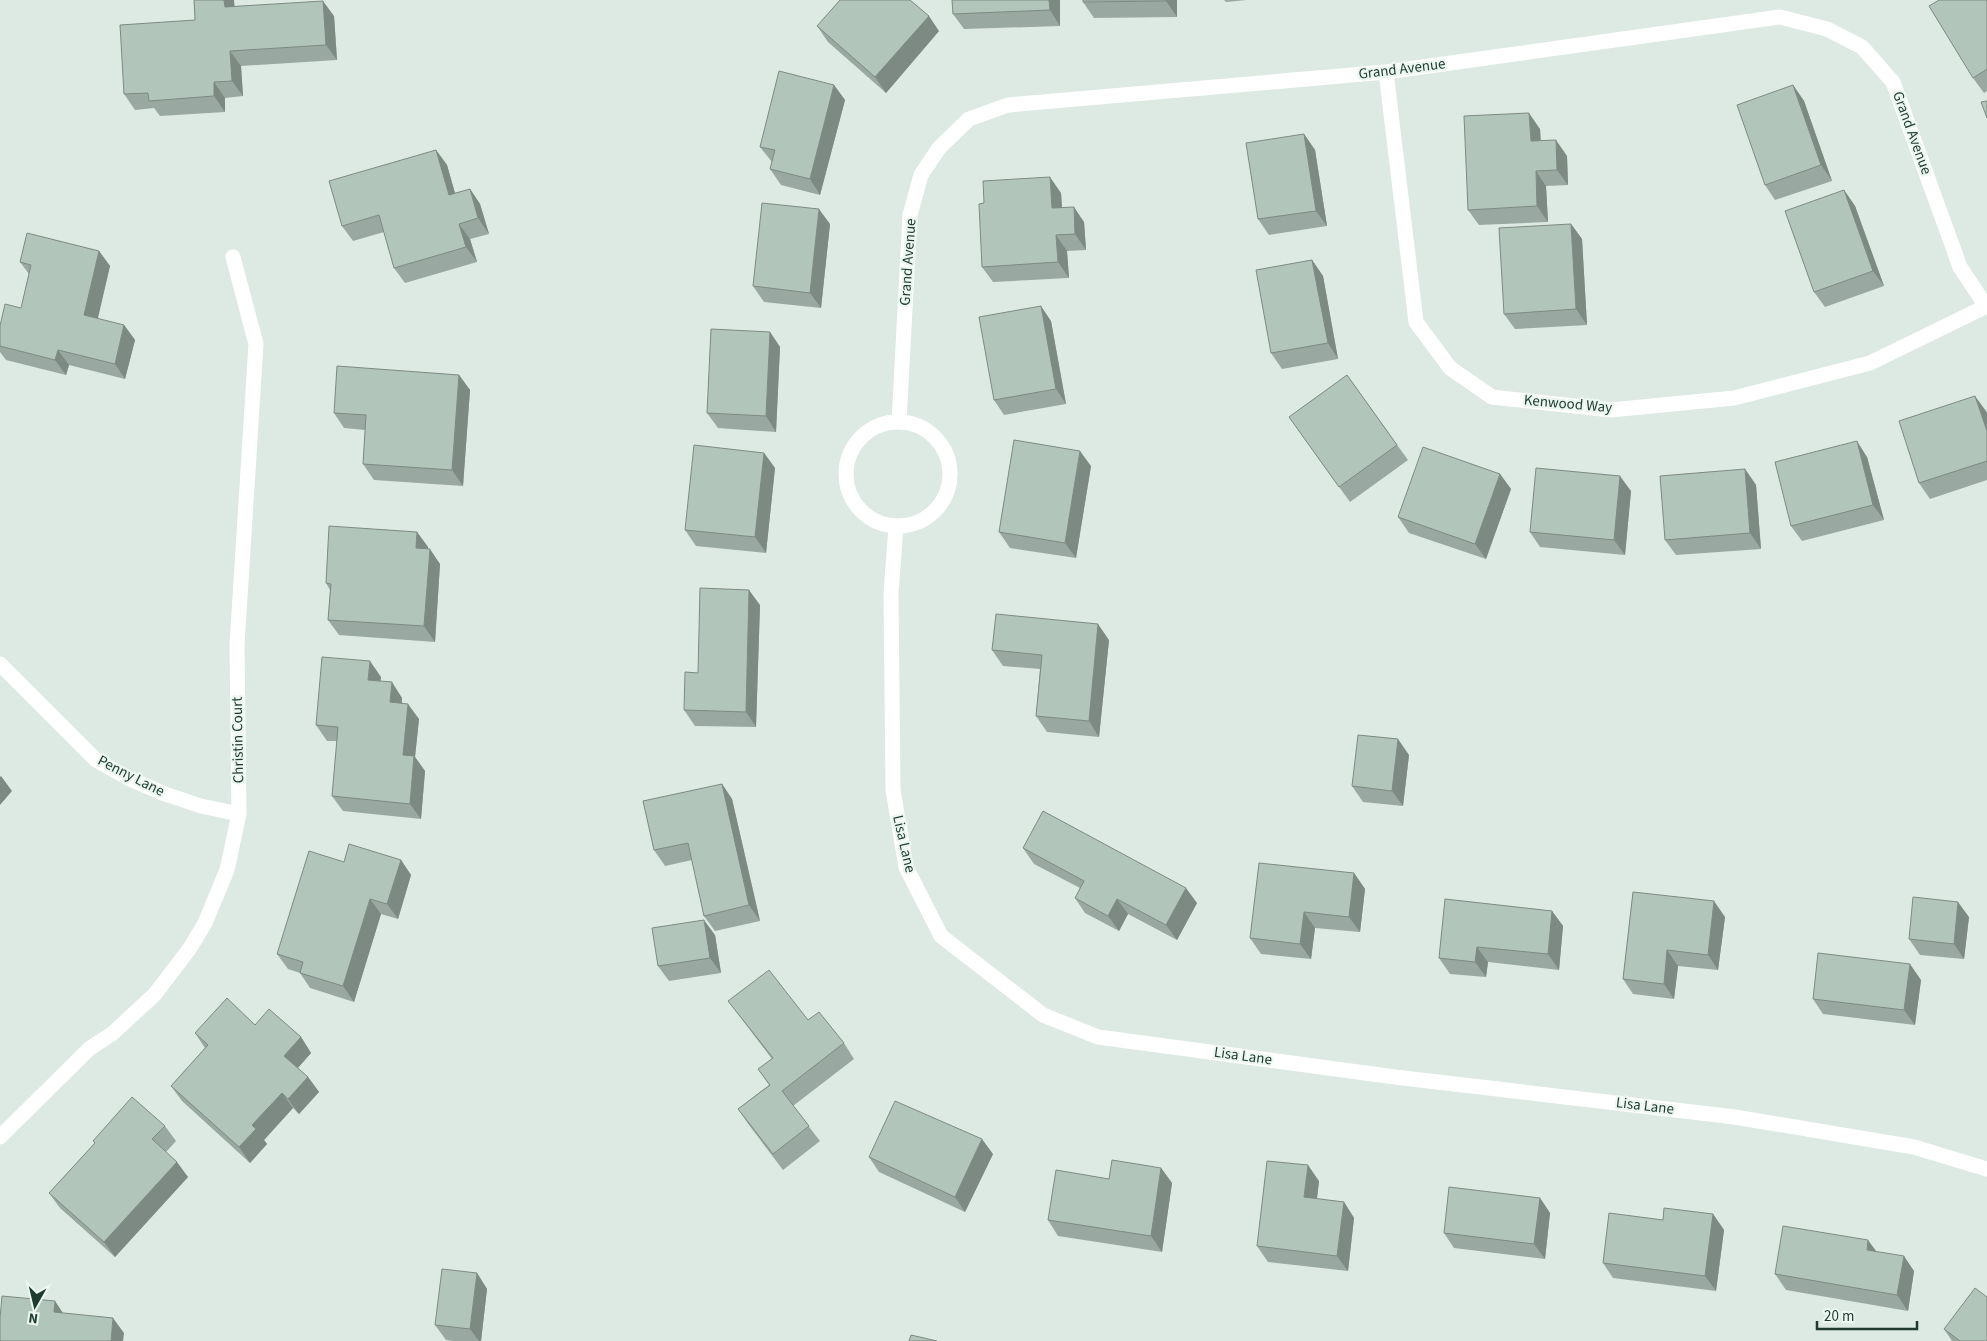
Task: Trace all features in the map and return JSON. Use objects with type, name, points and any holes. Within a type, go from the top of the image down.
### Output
[{"type":"street","name":"Grand Avenue","points":[[899,422],[910,215],[921,175],[939,148],[969,119],[1008,105],[1386,72],[1780,17],[1827,29],[1862,47],[1893,82],[1960,267],[1987,306]]},
{"type":"street","name":"Kenwood Way","points":[[1386,72],[1416,322],[1450,368],[1492,397],[1611,410],[1734,398],[1870,363],[1987,306]]},
{"type":"street","name":"Christin Court","points":[[0,1137],[90,1050],[113,1033],[155,994],[190,948],[205,924],[227,870],[239,814],[237,645],[256,344],[232,257]]},
{"type":"street","points":[[899,422],[917,426],[933,435],[944,450],[951,474],[948,492],[938,509],[923,521],[905,526],[884,525],[869,518],[856,506],[848,490],[846,470],[850,453],[860,439],[882,424],[899,422]]},
{"type":"street","name":"Lisa Lane","points":[[896,526],[891,593],[893,790],[906,868],[941,936],[1043,1016],[1098,1037],[1395,1077],[1735,1117],[1914,1147],[1987,1169]]},
{"type":"street","name":"Penny Lane","points":[[0,664],[96,760],[130,779],[165,794],[239,814]]},
{"type":"building","points":[[194,0],[224,0],[225,7],[323,1],[326,45],[230,51],[232,81],[214,82],[214,96],[149,101],[148,93],[124,94],[120,25],[195,20]]},
{"type":"building","points":[[840,0],[910,0],[929,16],[875,77],[817,26]]},
{"type":"building","points":[[952,0],[1049,0],[1050,10],[953,14]]},
{"type":"building","points":[[1083,0],[1166,0],[1166,1],[1083,2]]},
{"type":"building","points":[[1939,0],[1987,0],[1987,69],[1973,78],[1929,6]]},
{"type":"building","points":[[779,71],[834,85],[810,179],[770,169],[775,150],[760,147]]},
{"type":"building","points":[[1793,85],[1821,165],[1765,185],[1737,105]]},
{"type":"building","points":[[1987,101],[1987,118],[1981,102]]},
{"type":"building","points":[[1529,113],[1531,141],[1556,140],[1557,170],[1536,171],[1537,206],[1468,210],[1464,116]]},
{"type":"building","points":[[1304,134],[1316,211],[1258,219],[1246,143]]},
{"type":"building","points":[[436,150],[449,195],[470,189],[478,218],[459,224],[466,247],[394,268],[379,215],[342,226],[329,181]]},
{"type":"building","points":[[1050,177],[1052,208],[1074,207],[1075,234],[1056,235],[1058,262],[982,267],[979,204],[984,203],[983,181]]},
{"type":"building","points":[[1844,190],[1873,271],[1814,292],[1785,211]]},
{"type":"building","points":[[762,203],[819,209],[810,293],[753,286]]},
{"type":"building","points":[[1571,224],[1576,309],[1504,314],[1499,228]]},
{"type":"building","points":[[27,233],[99,251],[84,315],[124,325],[115,364],[58,350],[55,360],[0,346],[0,326],[5,304],[21,308],[31,265],[20,262]]},
{"type":"building","points":[[1312,260],[1328,343],[1271,353],[1256,270]]},
{"type":"building","points":[[1041,306],[1056,389],[994,400],[979,317]]},
{"type":"building","points":[[711,329],[770,332],[766,416],[707,413]]},
{"type":"building","points":[[337,366],[459,375],[452,470],[363,464],[366,415],[334,413]]},
{"type":"building","points":[[1347,375],[1397,445],[1339,487],[1289,417]]},
{"type":"building","points":[[1975,396],[1987,431],[1987,461],[1919,483],[1899,421]]},
{"type":"building","points":[[1014,440],[1080,451],[1065,543],[999,532]]},
{"type":"building","points":[[1857,441],[1873,505],[1791,526],[1775,462]]},
{"type":"building","points":[[694,445],[764,453],[755,537],[685,530]]},
{"type":"building","points":[[1423,447],[1500,474],[1475,544],[1398,517]]},
{"type":"building","points":[[1536,468],[1620,476],[1614,540],[1530,532]]},
{"type":"building","points":[[1745,469],[1750,533],[1665,540],[1660,476]]},
{"type":"building","points":[[329,526],[417,532],[416,548],[430,549],[424,626],[328,620],[331,584],[326,583]]},
{"type":"building","points":[[700,588],[749,590],[746,712],[684,710],[685,672],[698,673]]},
{"type":"building","points":[[996,614],[1098,624],[1089,721],[1036,716],[1042,655],[992,650]]},
{"type":"building","points":[[322,657],[370,661],[368,680],[392,682],[390,702],[408,704],[403,755],[414,756],[410,804],[332,796],[338,727],[316,725]]},
{"type":"building","points":[[1358,735],[1398,739],[1392,791],[1352,786]]},
{"type":"building","points":[[722,784],[749,905],[704,916],[688,843],[654,850],[643,801]]},
{"type":"building","points":[[1043,811],[1186,888],[1166,925],[1117,899],[1108,916],[1075,898],[1084,881],[1023,848]]},
{"type":"building","points":[[349,844],[401,860],[387,904],[370,899],[343,986],[300,973],[303,962],[277,954],[309,851],[344,862]]},
{"type":"building","points":[[1259,863],[1354,873],[1349,917],[1304,912],[1300,944],[1250,938]]},
{"type":"building","points":[[1633,892],[1714,901],[1708,955],[1667,950],[1664,984],[1623,979]]},
{"type":"building","points":[[1913,897],[1958,902],[1954,944],[1909,939]]},
{"type":"building","points":[[1445,899],[1552,911],[1548,954],[1477,947],[1475,962],[1439,958]]},
{"type":"building","points":[[704,920],[710,958],[658,966],[652,928]]},
{"type":"building","points":[[1818,953],[1910,964],[1904,1010],[1813,999]]},
{"type":"building","points":[[769,970],[808,1020],[819,1012],[844,1043],[782,1091],[809,1126],[773,1154],[738,1109],[770,1085],[758,1069],[773,1058],[728,1001]]},
{"type":"building","points":[[227,998],[255,1025],[269,1009],[301,1037],[284,1056],[308,1077],[288,1099],[282,1093],[252,1125],[256,1129],[239,1147],[171,1086],[208,1045],[195,1033]]},
{"type":"building","points":[[132,1097],[165,1126],[152,1139],[177,1162],[104,1242],[49,1193],[95,1143],[93,1141]]},
{"type":"building","points":[[895,1101],[982,1139],[955,1197],[869,1157]]},
{"type":"building","points":[[1112,1160],[1161,1168],[1151,1236],[1048,1220],[1056,1170],[1109,1179]]},
{"type":"building","points":[[1267,1161],[1308,1165],[1304,1197],[1344,1202],[1337,1256],[1257,1246]]},
{"type":"building","points":[[1449,1187],[1540,1198],[1534,1244],[1444,1233]]},
{"type":"building","points":[[1664,1208],[1713,1214],[1705,1276],[1603,1263],[1609,1213],[1663,1220]]},
{"type":"building","points":[[1783,1226],[1868,1240],[1867,1250],[1904,1256],[1897,1295],[1775,1274]]},
{"type":"building","points":[[442,1269],[477,1273],[470,1329],[435,1325]]},
{"type":"building","points":[[1975,1288],[1987,1297],[1987,1341],[1960,1341],[1944,1329]]},
{"type":"building","points":[[2,1296],[55,1301],[54,1312],[113,1318],[111,1341],[0,1341]]},
{"type":"building","points":[[911,1335],[937,1341],[909,1341]]}]
